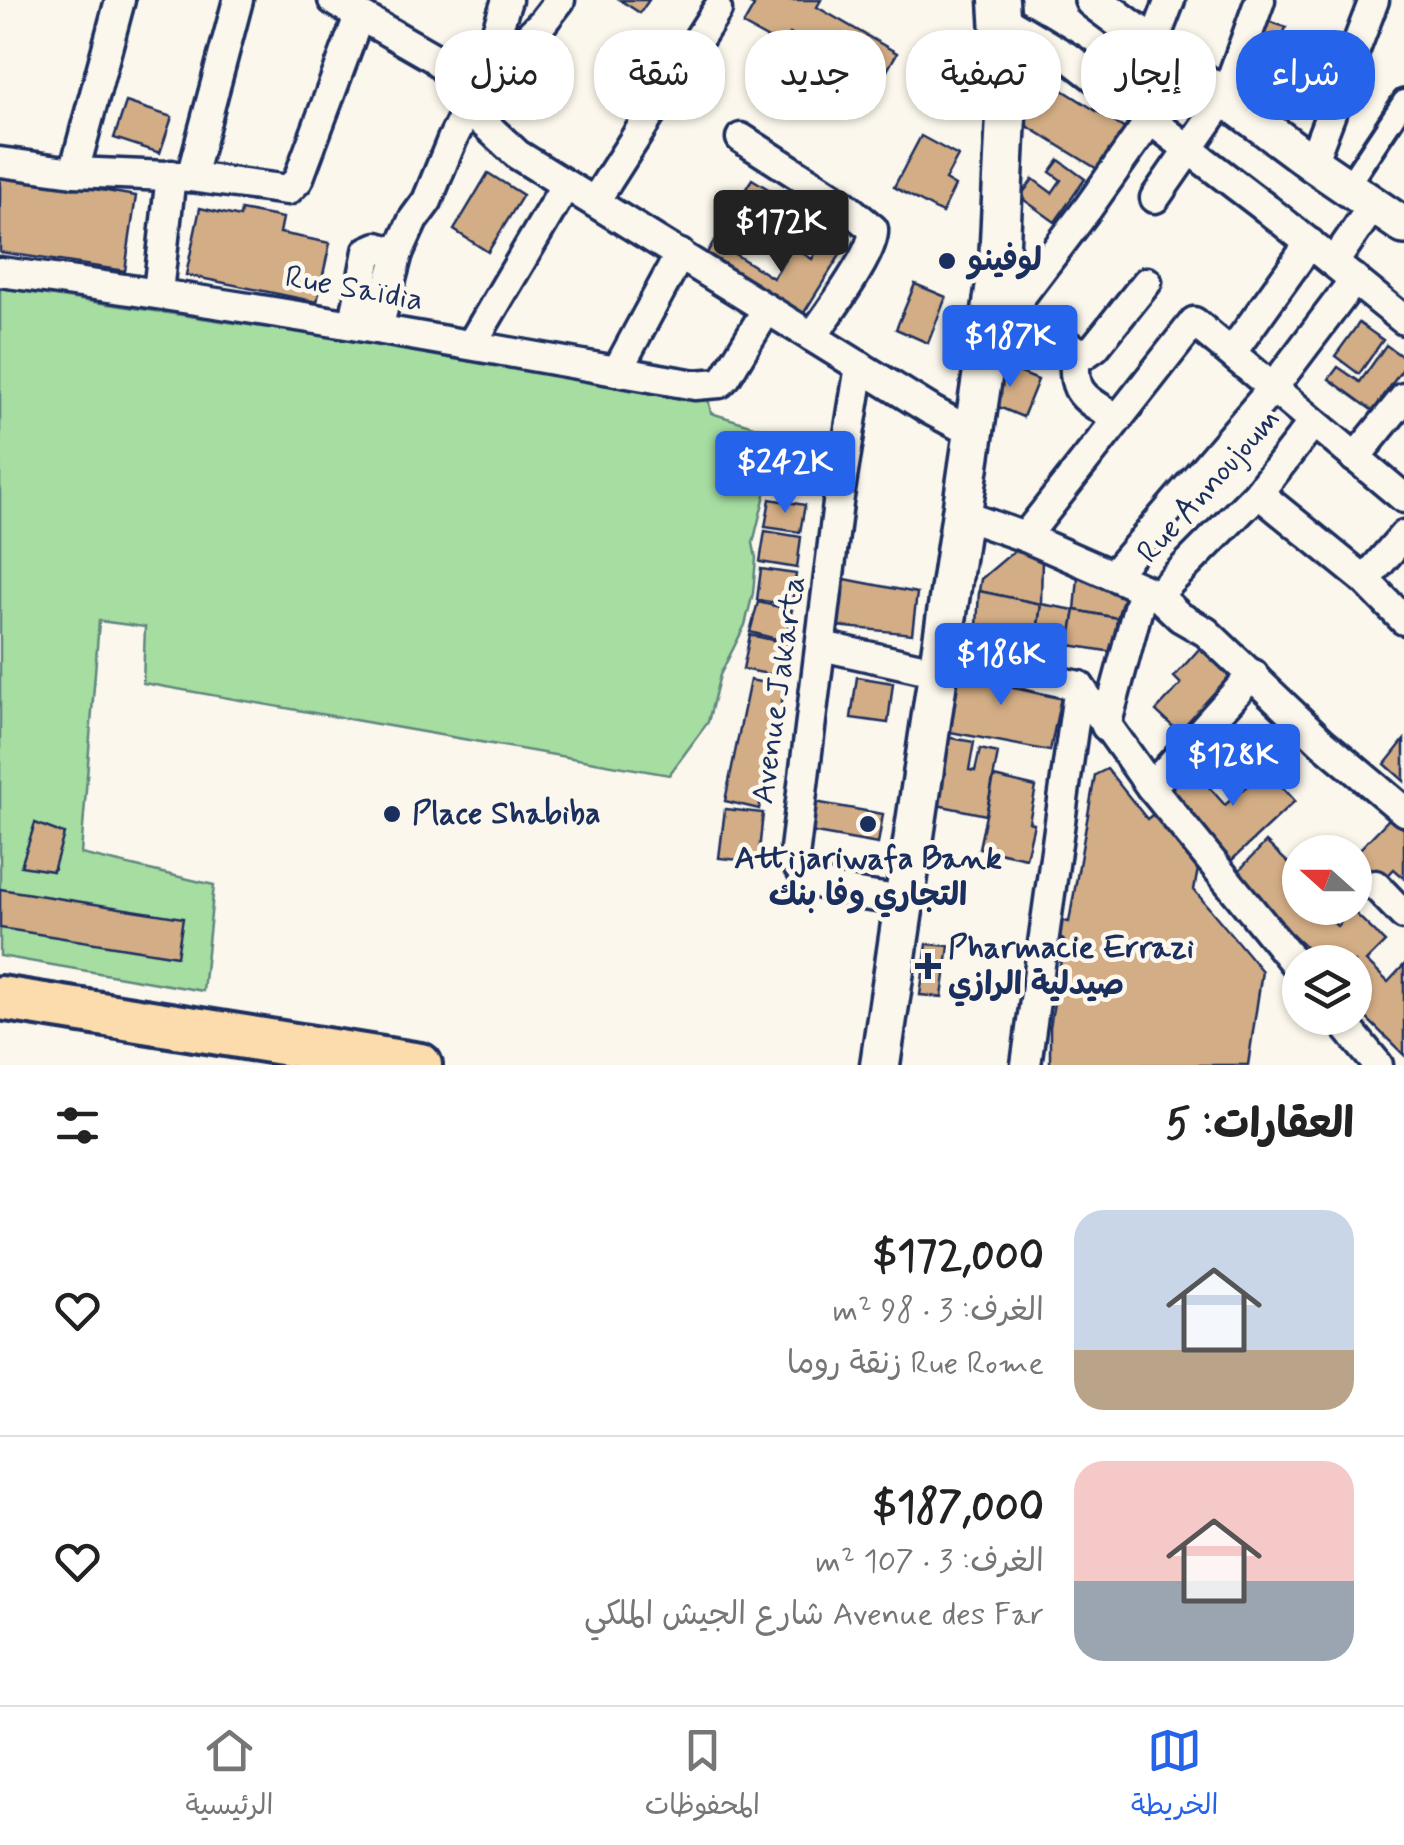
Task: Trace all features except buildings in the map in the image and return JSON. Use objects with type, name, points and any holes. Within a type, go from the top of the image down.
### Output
[{"type":"main road","points":[[880,1065],[974,434],[999,315],[1006,165],[1000,9]]},
{"type":"main road","points":[[0,998],[274,1053],[420,1065]]},
{"type":"street","points":[[74,172],[120,0]]},
{"type":"street","points":[[158,292],[181,176],[238,0]]},
{"type":"street","points":[[333,0],[435,59]]},
{"type":"street","points":[[496,30],[507,0]]},
{"type":"street","points":[[535,30],[560,0]]},
{"type":"street","points":[[1094,0],[1134,30]]},
{"type":"street","points":[[1158,30],[1170,0]]},
{"type":"street","points":[[1155,198],[1225,96],[1260,0]]},
{"type":"street","points":[[1312,164],[1374,0]]},
{"type":"street","points":[[1000,9],[1081,67]]},
{"type":"street","points":[[595,201],[717,10]]},
{"type":"street","points":[[0,162],[74,172],[181,176],[288,190],[302,171],[359,16]]},
{"type":"street","points":[[1216,90],[1312,164],[1404,226]]},
{"type":"street","points":[[1113,575],[1272,389],[1344,270],[1360,195],[1404,101]]},
{"type":"street","points":[[366,326],[463,120]]},
{"type":"street","points":[[480,120],[500,141],[566,186],[974,434]]},
{"type":"street","points":[[1147,282],[1089,353],[1076,351],[999,315],[1088,208],[1150,120],[1310,242],[1404,320]]},
{"type":"street","points":[[741,138],[870,225],[874,238],[812,337]]},
{"type":"street","points":[[471,345],[566,186]]},
{"type":"street","points":[[1232,352],[1310,242]]},
{"type":"street","points":[[617,371],[680,254]]},
{"type":"street","name":"Rue Saïdia","points":[[0,272],[158,292],[695,385],[720,383],[726,377],[767,309]]},
{"type":"street","points":[[1025,537],[1192,322],[1404,498]]},
{"type":"street","points":[[1076,351],[1076,388],[1117,418]]},
{"type":"street","name":"Avenue Jakarta","points":[[860,366],[838,503],[794,844],[797,866],[812,882],[905,901]]},
{"type":"street","points":[[1354,458],[1404,398]]},
{"type":"street","name":"Rue Annoujoum","points":[[1150,592],[1258,493],[1312,424]]},
{"type":"street","points":[[1258,493],[1365,580],[1404,620]]},
{"type":"street","points":[[962,515],[1025,537],[1150,592],[1206,632],[1324,743],[1404,811]]},
{"type":"street","points":[[1365,580],[1404,534]]},
{"type":"street","points":[[1106,726],[1150,592]]},
{"type":"street","points":[[822,646],[1079,686],[1152,787],[1282,948]]},
{"type":"street","points":[[1152,787],[1253,674]]},
{"type":"street","points":[[1026,1065],[1079,686]]},
{"type":"street","points":[[1375,885],[1404,915]]},
{"type":"street","points":[[1353,1035],[1378,1065]]},
{"type":"green space","points":[[0,288],[707,393],[711,413],[780,434],[753,543],[753,593],[745,625],[720,675],[708,722],[669,775],[143,683],[145,627],[99,621],[81,854],[214,885],[203,991],[0,956]]},
{"type":"place","name":"لوفينو","points":[[947,261]]},
{"type":"place","name":"Place Shabiba","points":[[392,814]]},
{"type":"place","name":"Attijariwafa Bank التجاري وفا بنك","points":[[868,824]]},
{"type":"place","name":"Pharmacie Errazi صيدلية الرازي","points":[[928,966]]}]
